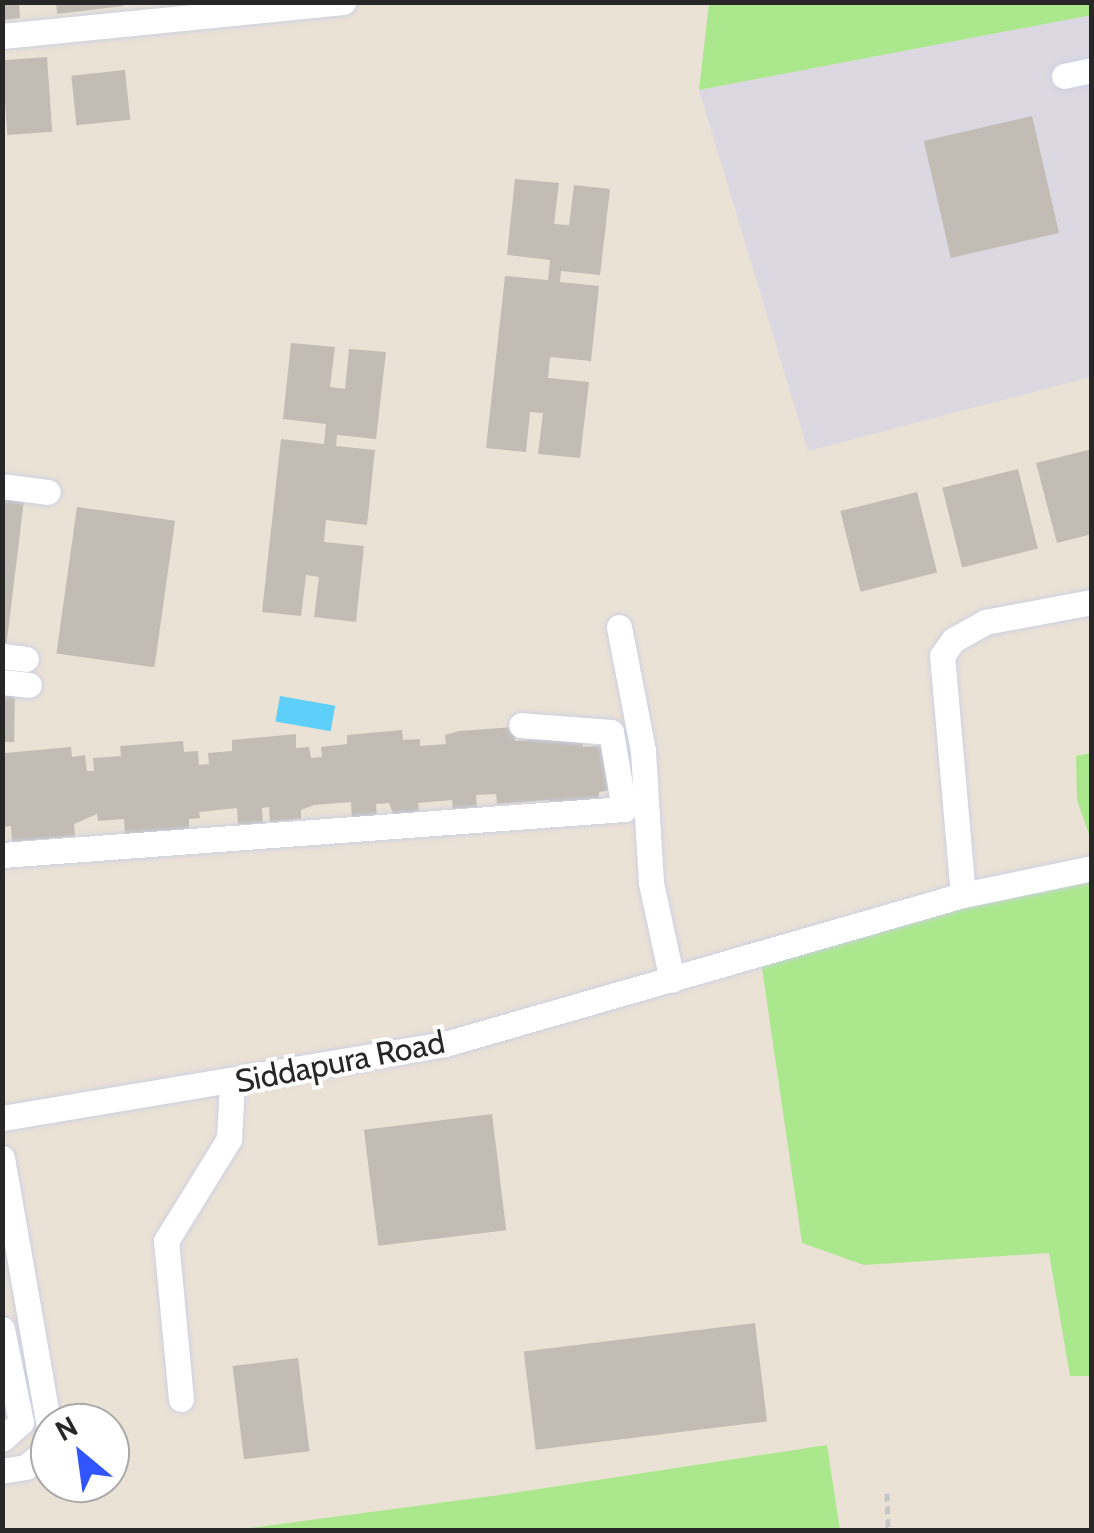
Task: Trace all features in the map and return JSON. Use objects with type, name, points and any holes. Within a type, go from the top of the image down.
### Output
[{"type":"street","points":[[2,36],[145,14],[343,2]]},
{"type":"street","points":[[1064,76],[1092,70]]},
{"type":"street","points":[[2,486],[48,492]]},
{"type":"street","points":[[963,895],[942,656],[952,640],[985,622],[1092,602]]},
{"type":"street","points":[[620,626],[642,751],[651,884],[672,980]]},
{"type":"street","points":[[2,682],[19,666]]},
{"type":"street","points":[[2,855],[624,809],[611,732],[521,725]]},
{"type":"street","name":"Siddapura Road","points":[[2,1118],[232,1083],[445,1044],[963,895],[1092,868]]},
{"type":"street","points":[[181,1399],[166,1241],[229,1138],[232,1083]]},
{"type":"street","points":[[2,1158],[48,1426],[46,1450],[26,1467],[2,1472]]},
{"type":"street","points":[[2,1329],[21,1422],[2,1440]]},
{"type":"path","points":[[887,1493],[888,1530]]},
{"type":"shaded area","points":[[1091,15],[1091,377],[808,451],[699,90]]},
{"type":"green space","points":[[1091,2],[1092,15],[699,90],[709,3]]},
{"type":"green space","points":[[1092,753],[1091,840],[1077,800],[1076,756]]},
{"type":"green space","points":[[1091,857],[1091,1376],[1070,1376],[1049,1253],[864,1265],[802,1243],[761,961]]},
{"type":"green space","points":[[827,1445],[840,1530],[235,1530],[499,1495]]},
{"type":"water","points":[[280,696],[335,706],[331,731],[275,722]]},
{"type":"building","points":[[2,2],[19,2],[20,18],[2,20]]},
{"type":"building","points":[[56,2],[122,2],[123,6],[57,14]]},
{"type":"building","points":[[47,57],[52,132],[7,135],[2,60]]},
{"type":"building","points":[[125,70],[130,120],[77,125],[71,76]]},
{"type":"building","points":[[1032,116],[1059,233],[951,258],[924,141]]},
{"type":"building","points":[[515,179],[559,183],[554,224],[569,225],[574,185],[610,189],[600,275],[561,271],[560,282],[599,286],[591,361],[550,357],[548,378],[589,382],[580,458],[538,454],[543,413],[530,412],[526,452],[486,448],[505,276],[548,280],[550,260],[507,255]]},
{"type":"building","points":[[291,343],[335,347],[330,387],[345,389],[349,349],[386,352],[376,439],[337,435],[336,446],[375,450],[367,525],[326,520],[324,542],[364,546],[356,622],[314,617],[319,577],[306,575],[301,616],[262,612],[281,439],[324,444],[326,424],[283,419]]},
{"type":"building","points":[[1092,449],[1092,534],[1057,543],[1036,463]]},
{"type":"building","points":[[1018,469],[1038,549],[962,567],[942,488]]},
{"type":"building","points":[[917,492],[937,573],[860,592],[840,511]]},
{"type":"building","points":[[2,497],[24,500],[6,648],[2,648]]},
{"type":"building","points":[[77,507],[175,521],[154,667],[56,654]]},
{"type":"building","points":[[2,692],[15,692],[14,742],[2,742]]},
{"type":"building","points":[[514,727],[515,741],[582,736],[583,747],[609,745],[613,790],[599,792],[599,801],[550,805],[549,800],[497,804],[496,794],[476,795],[477,807],[453,809],[452,800],[418,803],[420,816],[395,818],[389,803],[376,804],[377,819],[352,821],[351,802],[314,805],[301,810],[301,819],[270,822],[269,807],[262,808],[263,823],[238,825],[237,808],[199,812],[200,818],[189,819],[189,829],[125,835],[124,819],[98,821],[97,814],[74,824],[75,836],[12,842],[11,826],[2,827],[5,753],[71,747],[72,757],[85,755],[87,771],[94,771],[93,758],[121,756],[120,746],[183,741],[184,752],[198,751],[199,765],[209,764],[208,753],[232,751],[232,740],[296,734],[296,748],[309,747],[311,758],[322,757],[321,747],[347,744],[347,735],[402,730],[403,740],[420,739],[420,746],[446,744],[445,735],[459,731]]},
{"type":"building","points":[[492,1114],[506,1230],[378,1246],[364,1130]]},
{"type":"building","points":[[755,1323],[767,1421],[536,1450],[524,1351]]},
{"type":"building","points":[[298,1358],[309,1451],[244,1459],[232,1366]]}]
